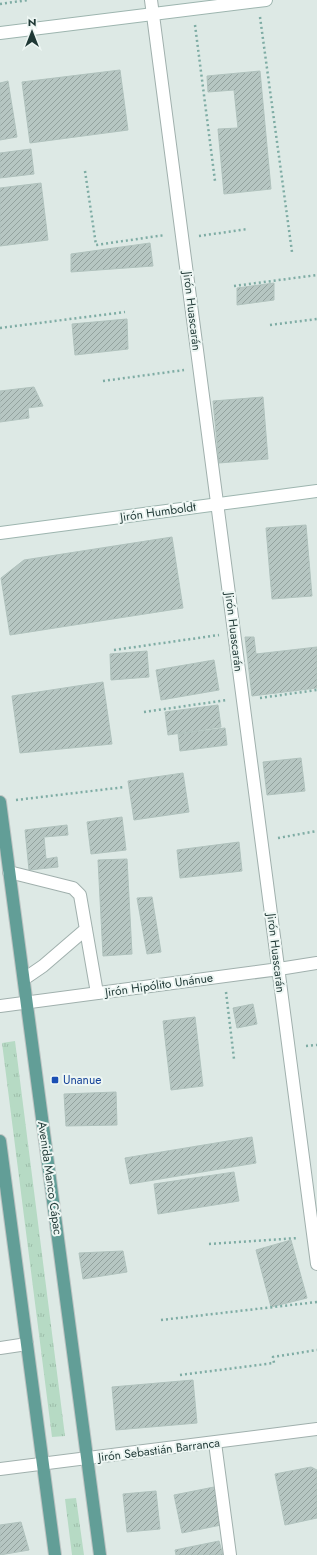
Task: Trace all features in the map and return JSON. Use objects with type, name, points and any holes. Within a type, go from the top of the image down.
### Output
[{"type":"main road","name":"Avenida Manco Cápac","points":[[0,802],[100,1555]]},
{"type":"main road","points":[[0,1140],[55,1555]]},
{"type":"street","name":"Jirón Huascarán","points":[[151,0],[317,1264]]},
{"type":"street","points":[[0,33],[262,1]]},
{"type":"street","name":"Jirón Humboldt","points":[[0,533],[317,491]]},
{"type":"street","points":[[9,872],[73,888],[80,895],[97,993]]},
{"type":"street","points":[[24,978],[43,966],[86,929]]},
{"type":"street","name":"Jirón Hipólito Unánue","points":[[0,1006],[317,963]]},
{"type":"street","points":[[0,1348],[27,1344]]},
{"type":"street","name":"Jirón Sebastián Barranca","points":[[0,1469],[317,1429]]},
{"type":"street","points":[[215,1442],[230,1555]]},
{"type":"path","points":[[0,4],[28,0]]},
{"type":"path","points":[[262,1],[292,252]]},
{"type":"path","points":[[193,9],[215,181]]},
{"type":"path","points":[[85,171],[96,245],[248,229]]},
{"type":"path","points":[[234,286],[317,275]]},
{"type":"path","points":[[0,328],[126,312]]},
{"type":"path","points":[[270,325],[317,318]]},
{"type":"path","points":[[103,381],[200,368]]},
{"type":"path","points":[[114,650],[234,633]]},
{"type":"path","points":[[144,712],[317,690]]},
{"type":"path","points":[[16,800],[125,786]]},
{"type":"path","points":[[262,840],[317,831]]},
{"type":"path","points":[[224,976],[234,1059]]},
{"type":"path","points":[[209,1244],[313,1236]]},
{"type":"path","points":[[161,1320],[317,1302]]},
{"type":"path","points":[[180,1375],[274,1363],[273,1356],[317,1350]]},
{"type":"green space","points":[[15,1041],[65,1436],[52,1437],[2,1043]]},
{"type":"green space","points":[[76,1498],[84,1555],[72,1555],[65,1499]]},
{"type":"building","points":[[120,70],[128,130],[30,143],[22,82]]},
{"type":"building","points":[[260,71],[271,189],[224,194],[218,129],[238,128],[234,90],[208,92],[207,76]]},
{"type":"building","points":[[8,81],[17,137],[0,140],[0,83]]},
{"type":"building","points":[[31,149],[34,174],[0,178],[0,153]]},
{"type":"building","points":[[41,183],[48,240],[0,246],[0,188]]},
{"type":"building","points":[[150,243],[153,266],[71,272],[71,254]]},
{"type":"building","points":[[274,283],[274,300],[237,305],[237,288]]},
{"type":"building","points":[[127,319],[128,349],[75,355],[72,324]]},
{"type":"building","points":[[34,387],[43,406],[28,408],[29,418],[0,422],[0,391]]},
{"type":"building","points":[[263,397],[268,459],[219,463],[213,401]]},
{"type":"building","points":[[306,525],[312,596],[272,599],[266,528]]},
{"type":"building","points":[[172,537],[183,608],[10,635],[1,578],[24,560]]},
{"type":"building","points":[[245,637],[254,637],[256,654],[317,647],[317,688],[252,696]]},
{"type":"building","points":[[147,651],[149,677],[111,680],[110,654]]},
{"type":"building","points":[[214,660],[219,690],[161,700],[156,670]]},
{"type":"building","points":[[103,682],[112,744],[20,753],[12,696]]},
{"type":"building","points":[[218,705],[221,727],[168,735],[165,712]]},
{"type":"building","points":[[225,728],[227,745],[180,751],[178,734]]},
{"type":"building","points":[[301,758],[305,791],[267,795],[263,762]]},
{"type":"building","points":[[183,773],[189,812],[134,820],[128,781]]},
{"type":"building","points":[[122,817],[126,850],[91,854],[87,822]]},
{"type":"building","points":[[67,825],[68,835],[44,837],[46,859],[57,857],[58,867],[29,870],[25,830]]},
{"type":"building","points":[[239,842],[242,871],[180,878],[177,850]]},
{"type":"building","points":[[127,859],[132,954],[103,956],[98,860]]},
{"type":"building","points":[[152,897],[161,952],[147,954],[137,898]]},
{"type":"building","points":[[253,1004],[257,1024],[237,1028],[233,1008]]},
{"type":"building","points":[[195,1017],[203,1086],[171,1090],[163,1021]]},
{"type":"building","points":[[116,1092],[117,1125],[66,1126],[64,1094]]},
{"type":"building","points":[[252,1137],[256,1163],[130,1184],[125,1158]]},
{"type":"building","points":[[234,1172],[239,1201],[158,1214],[154,1184]]},
{"type":"building","points":[[291,1240],[307,1298],[271,1307],[256,1250]]},
{"type":"building","points":[[123,1251],[127,1272],[83,1279],[79,1253]]},
{"type":"building","points":[[193,1380],[197,1423],[116,1430],[112,1387]]},
{"type":"building","points":[[311,1467],[317,1470],[317,1518],[285,1525],[275,1474]]},
{"type":"building","points":[[219,1486],[226,1524],[182,1533],[174,1495]]},
{"type":"building","points":[[156,1491],[160,1529],[127,1532],[123,1494]]},
{"type":"building","points":[[21,1522],[29,1550],[0,1555],[0,1525]]},
{"type":"building","points":[[219,1541],[223,1555],[176,1555],[175,1550]]},
{"type":"place","name":"Unanue","points":[[55,1080]]}]
